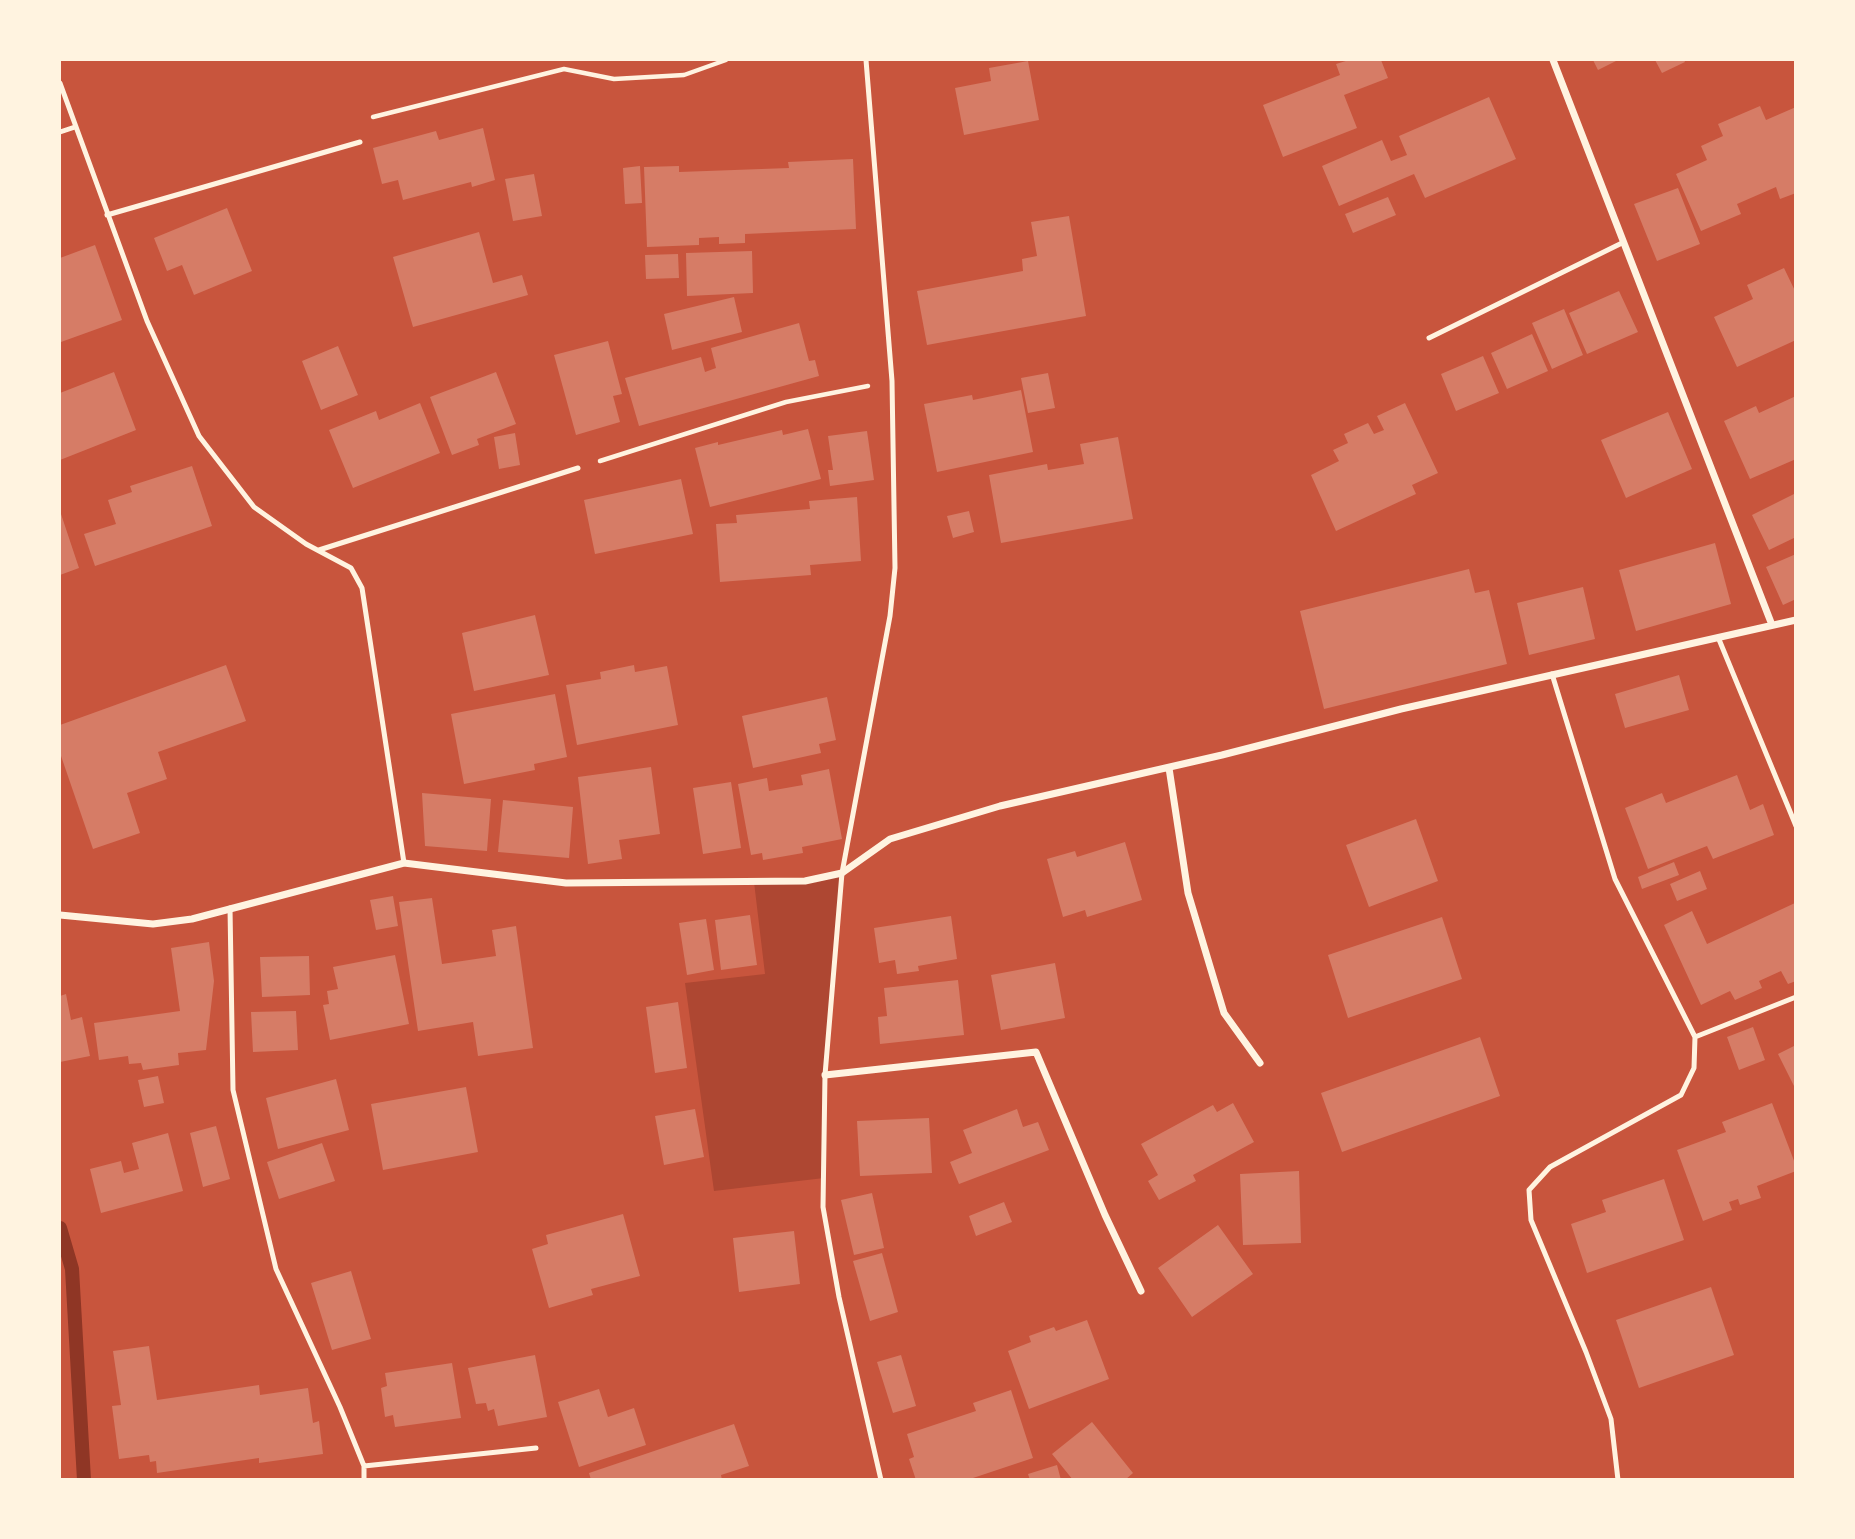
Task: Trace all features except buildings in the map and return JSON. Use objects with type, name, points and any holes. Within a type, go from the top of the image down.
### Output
[{"type":"street","points":[[1553,60],[1772,625]]},
{"type":"street","points":[[60,915],[153,924],[192,919],[404,863],[566,883],[805,881],[842,873],[890,839],[1000,806],[1168,768],[1401,709],[1796,620]]},
{"type":"street","points":[[1168,768],[1188,893],[1224,1013],[1260,1063]]},
{"type":"street","points":[[825,1075],[1036,1052],[1140,1291]]},
{"type":"lane","points":[[866,60],[892,381],[895,568],[890,616],[842,873],[825,1075],[823,1207],[839,1297],[881,1479]]},
{"type":"lane","points":[[60,83],[147,321],[199,436],[254,507],[306,544],[351,568],[362,588],[404,863]]},
{"type":"lane","points":[[60,132],[75,127]]},
{"type":"lane","points":[[107,215],[360,142]]},
{"type":"lane","points":[[1429,338],[1624,242]]},
{"type":"lane","points":[[319,550],[578,468]]},
{"type":"lane","points":[[1718,637],[1796,826]]},
{"type":"lane","points":[[1552,674],[1615,879],[1695,1037],[1694,1068],[1681,1095],[1550,1167],[1529,1190],[1531,1220],[1611,1419],[1618,1479]]},
{"type":"lane","points":[[230,908],[233,1090],[276,1269],[340,1407],[364,1466],[364,1479]]},
{"type":"lane","points":[[1695,1037],[1796,997]]},
{"type":"lane","points":[[364,1466],[536,1448]]},
{"type":"path","points":[[360,142],[355,121],[564,69],[614,79],[684,75],[726,60]]},
{"type":"path","points":[[578,468],[786,402],[892,381]]},
{"type":"shaded area","points":[[842,873],[825,1075],[824,1178],[714,1191],[685,983],[765,974],[754,882],[805,881]]},
{"type":"waterway","points":[[60,1228],[72,1269],[84,1480]]}]
